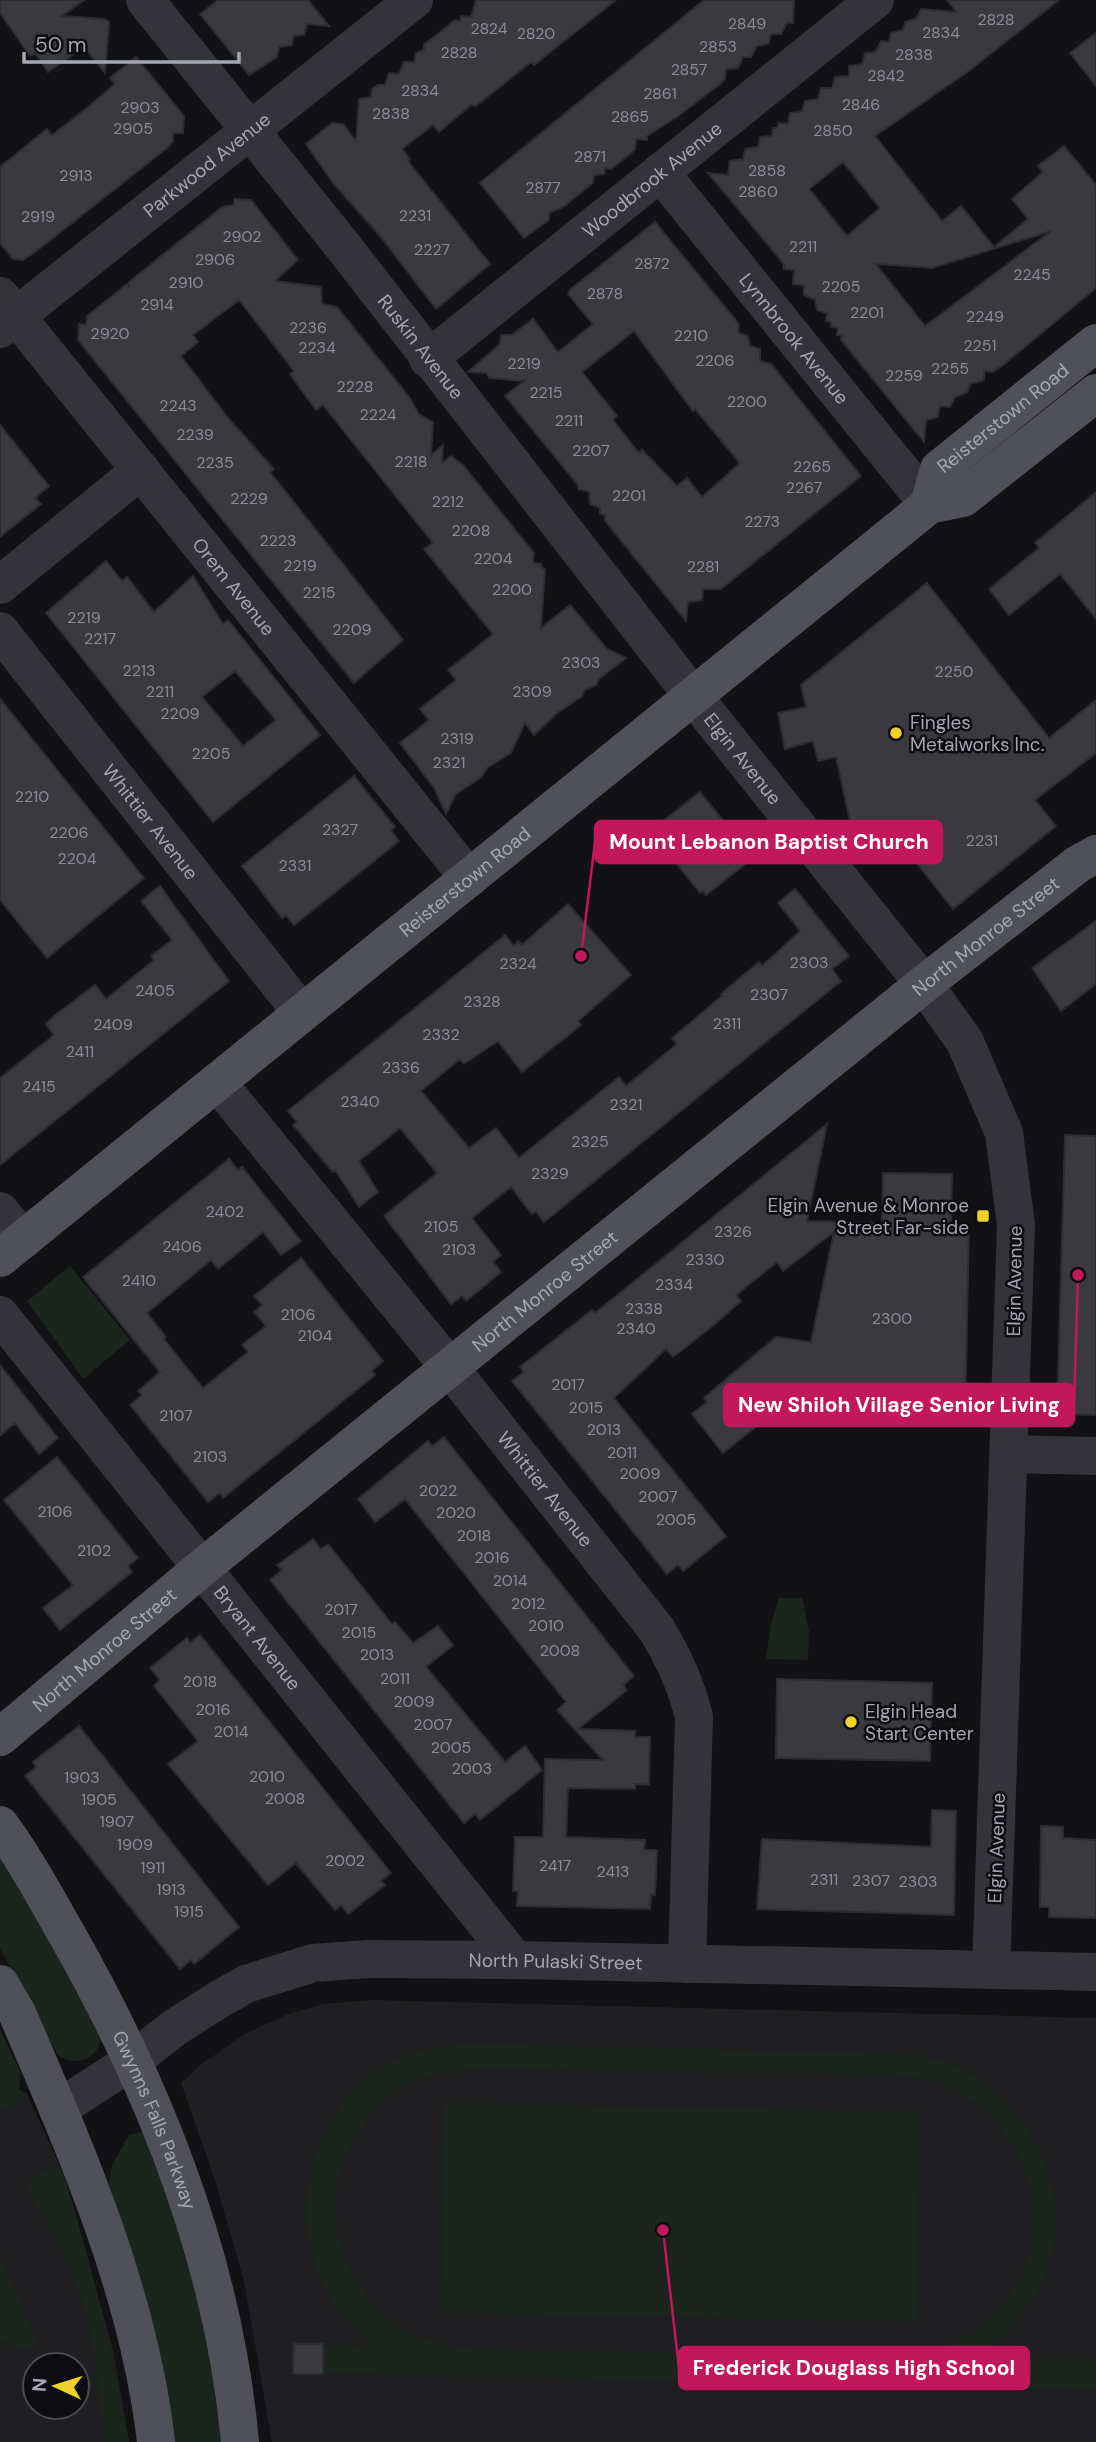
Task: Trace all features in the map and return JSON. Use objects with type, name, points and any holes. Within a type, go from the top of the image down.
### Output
[{"type":"main road","name":"Reisterstown Road","points":[[929,505],[939,468],[1096,343]]},
{"type":"main road","name":"Reisterstown Road","points":[[8,1236],[217,1082],[929,505],[962,498],[1096,393]]},
{"type":"main road","name":"North Monroe Street","points":[[0,1737],[203,1566],[924,984],[1078,864],[1096,854]]},
{"type":"main road","name":"Gwynns Falls Parkway","points":[[0,1825],[21,1854],[81,1960],[154,2108],[185,2191],[210,2280],[236,2400],[240,2442]]},
{"type":"main road","points":[[0,1984],[17,2013],[103,2224],[133,2322],[156,2442]]},
{"type":"street","name":"Ruskin Avenue","points":[[145,0],[251,130],[693,696]]},
{"type":"street","name":"Parkwood Avenue","points":[[6,314],[251,130],[414,0]]},
{"type":"street","name":"Woodbrook Avenue","points":[[428,359],[875,0]]},
{"type":"street","name":"Lynnbrook Avenue","points":[[660,172],[929,505]]},
{"type":"street","name":"Orem Avenue","points":[[6,314],[141,470],[469,877]]},
{"type":"street","points":[[0,585],[141,470]]},
{"type":"street","name":"Whittier Avenue","points":[[0,631],[302,1013]]},
{"type":"street","name":"Elgin Avenue","points":[[693,696],[924,984],[965,1042],[1004,1133],[1016,1225],[991,1970]]},
{"type":"street","name":"Whittier Avenue","points":[[217,1082],[450,1368],[657,1630],[686,1682],[694,1717],[687,1964]]},
{"type":"street","name":"Bryant Avenue","points":[[0,1315],[515,1960]]},
{"type":"street","points":[[1009,1454],[1096,1456]]},
{"type":"street","name":"North Pulaski Street","points":[[58,2109],[132,2061],[174,2028],[246,1984],[313,1964],[368,1959],[515,1960],[1096,1972]]},
{"type":"shaded area","points":[[70,1266],[130,1340],[83,1379],[27,1301]]},
{"type":"shaded area","points":[[779,1598],[802,1598],[809,1631],[808,1660],[766,1659],[771,1624]]},
{"type":"shaded area","points":[[0,1851],[102,2037],[95,2052],[84,2060],[71,2061],[57,2054],[0,1949]]},
{"type":"shaded area","points":[[371,2000],[1096,2018],[1096,2442],[272,2442],[244,2281],[215,2180],[181,2083],[203,2063],[245,2034],[286,2015],[323,2004]]},
{"type":"shaded area","points":[[0,2030],[20,2071],[19,2090],[27,2094],[64,2175],[113,2349],[129,2442],[0,2442]]},
{"type":"shaded area","points":[[0,2030],[20,2071],[19,2090],[27,2094],[8,2108],[0,2108]]},
{"type":"shaded area","points":[[482,2044],[904,2054],[956,2066],[985,2083],[1009,2105],[1030,2132],[1045,2161],[1054,2193],[1056,2226],[1051,2258],[1038,2290],[1019,2318],[979,2357],[1096,2360],[1096,2390],[322,2373],[323,2345],[373,2346],[332,2301],[314,2260],[307,2224],[308,2188],[317,2153],[332,2121],[353,2092],[381,2069],[422,2050]],"holes":[[[482,2069],[902,2075],[943,2084],[978,2105],[1002,2130],[1020,2158],[1030,2190],[1033,2222],[1029,2255],[1016,2287],[983,2326],[944,2346],[886,2357],[468,2349],[422,2338],[397,2325],[375,2305],[357,2282],[344,2257],[337,2230],[335,2203],[339,2175],[349,2148],[368,2119],[387,2098],[426,2077]]]},
{"type":"shaded area","points":[[445,2103],[920,2112],[916,2322],[441,2313]]},
{"type":"shaded area","points":[[148,2130],[200,2300],[225,2442],[169,2442],[145,2315],[109,2183],[112,2165],[129,2135]]},
{"type":"shaded area","points":[[56,2164],[64,2175],[92,2274],[109,2341],[129,2442],[104,2442],[95,2361],[83,2302],[26,2182]]},
{"type":"shaded area","points":[[0,2254],[37,2341],[33,2348],[23,2349],[0,2339]]},
{"type":"building","points":[[0,0],[84,0],[62,16],[104,19],[109,22],[105,73],[84,47],[48,72],[35,53],[30,56],[0,13]]},
{"type":"building","points":[[218,0],[308,0],[329,26],[307,24],[304,35],[293,36],[292,45],[279,47],[277,57],[249,75],[200,14]]},
{"type":"building","points":[[476,0],[616,0],[534,65],[531,62],[476,106],[471,105],[439,132],[433,125],[402,149],[410,159],[408,161],[490,264],[436,309],[381,237],[332,182],[306,144],[332,123],[343,124],[356,141],[359,99],[371,97],[372,89],[385,85],[389,73],[399,74],[404,62],[414,62],[416,53],[424,50],[424,45],[455,20],[460,21],[461,16],[471,17]]},
{"type":"building","points":[[704,0],[794,0],[793,23],[787,23],[781,34],[771,34],[768,44],[757,46],[751,57],[743,57],[738,68],[726,69],[725,79],[720,84],[647,136],[647,140],[636,139],[635,150],[611,169],[605,168],[604,174],[594,175],[593,183],[563,207],[549,213],[549,220],[524,238],[480,183]]},
{"type":"building","points":[[947,0],[1059,0],[966,73],[875,136],[942,221],[961,206],[994,247],[1028,219],[1012,199],[1043,172],[1038,166],[1064,146],[1096,185],[1096,288],[1003,365],[992,372],[984,371],[984,380],[970,384],[968,392],[955,397],[950,407],[940,406],[938,417],[926,420],[924,442],[841,340],[842,336],[837,335],[838,328],[831,327],[831,322],[826,321],[827,313],[817,310],[815,300],[804,295],[804,285],[793,284],[794,270],[784,269],[784,264],[708,173],[728,175],[730,161],[743,159],[745,149],[758,147],[760,137],[772,136],[773,128],[777,128],[778,123],[788,124],[790,113],[802,111],[805,101],[818,99],[821,88],[832,88],[835,77],[849,76],[849,66],[862,64],[865,53],[875,52],[881,41],[889,42],[891,33],[903,30],[905,22],[916,19],[921,9],[957,12]],"holes":[[[843,162],[880,208],[847,236],[809,189]],[[1051,231],[925,326],[876,264],[932,268]]]},
{"type":"building","points":[[1096,33],[1096,86],[1070,53]]},
{"type":"building","points":[[136,57],[184,116],[183,133],[173,133],[173,142],[167,148],[34,253],[23,260],[13,259],[0,243],[0,167],[47,129],[52,135],[87,108],[115,84],[110,78]]},
{"type":"building","points":[[234,199],[251,200],[298,260],[275,281],[321,287],[322,304],[337,307],[410,398],[419,414],[433,422],[431,455],[443,445],[442,463],[451,456],[463,465],[534,553],[533,563],[541,564],[545,569],[541,628],[570,605],[607,649],[626,658],[599,679],[596,685],[585,690],[582,696],[557,713],[534,735],[525,723],[511,753],[487,768],[481,777],[455,795],[446,814],[435,789],[400,743],[429,720],[420,709],[456,680],[448,670],[493,634],[424,549],[433,543],[323,405],[316,410],[290,374],[294,371],[239,300],[193,335],[198,342],[181,356],[228,418],[274,469],[270,472],[403,640],[354,683],[78,340],[79,324],[86,325],[87,316],[127,284],[129,286],[129,282],[222,207],[234,205]]},
{"type":"building","points":[[655,222],[738,323],[739,333],[748,336],[750,346],[760,349],[760,361],[771,364],[861,476],[721,589],[703,589],[702,600],[688,602],[686,621],[605,521],[605,515],[600,514],[600,508],[590,504],[589,492],[578,489],[578,485],[505,396],[524,381],[489,378],[487,373],[468,372],[500,344],[501,335],[512,335],[533,319],[558,352],[593,324],[568,294]],"holes":[[[634,331],[693,411],[695,409],[740,463],[702,497],[687,478],[677,486],[642,450],[639,453],[613,420],[617,416],[582,372]]]},
{"type":"building","points":[[0,425],[49,486],[35,498],[41,504],[0,537]]},
{"type":"building","points":[[1096,492],[1096,619],[1060,574],[1009,615],[989,589],[1039,548],[1035,543]]},
{"type":"building","points":[[106,561],[122,581],[127,577],[154,612],[193,576],[223,624],[228,620],[320,735],[213,822],[46,613]],"holes":[[[235,671],[276,720],[243,746],[202,697]]]},
{"type":"building","points":[[927,583],[1049,738],[1096,700],[1096,753],[1035,800],[1056,826],[953,909],[892,832],[872,848],[850,821],[836,757],[818,761],[813,741],[785,749],[778,713],[806,707],[801,685]]},
{"type":"building","points":[[0,699],[144,878],[47,958],[0,900]]},
{"type":"building","points":[[354,776],[395,827],[391,830],[399,841],[294,925],[286,915],[282,918],[242,866]]},
{"type":"building","points":[[700,792],[753,858],[706,895],[703,891],[700,893],[654,835],[656,833],[653,829]]},
{"type":"building","points":[[160,886],[229,981],[0,1165],[0,1078],[54,1035],[46,1024],[54,1016],[95,985],[106,999],[154,960],[151,956],[172,940],[141,901]]},
{"type":"building","points":[[795,889],[849,956],[832,969],[841,981],[544,1222],[536,1211],[532,1214],[511,1187],[472,1218],[501,1255],[493,1262],[501,1272],[466,1301],[462,1296],[451,1304],[384,1216],[437,1173],[400,1128],[359,1161],[378,1192],[359,1207],[335,1170],[333,1172],[293,1125],[297,1122],[288,1111],[505,935],[514,946],[518,941],[522,945],[568,904],[631,975],[578,1021],[581,1025],[522,1072],[498,1041],[464,1064],[460,1059],[421,1091],[469,1148],[496,1128],[519,1158],[619,1077],[626,1086],[677,1044],[672,1038],[722,996],[721,994],[759,962],[762,966],[800,931],[778,903]]},
{"type":"building","points":[[1096,921],[1096,984],[1061,1011],[1032,968]]},
{"type":"building","points":[[827,1124],[807,1221],[882,1223],[883,1173],[952,1174],[951,1226],[969,1226],[965,1413],[766,1409],[764,1420],[723,1453],[692,1414],[707,1402],[704,1398],[776,1337],[811,1342],[834,1232],[783,1271],[777,1262],[736,1295],[741,1301],[715,1324],[673,1357],[666,1349],[614,1398],[726,1536],[683,1571],[678,1565],[667,1574],[512,1381],[524,1372],[520,1367],[592,1310],[595,1313]]},
{"type":"building","points":[[1065,1135],[1096,1136],[1096,1415],[1057,1414]]},
{"type":"building","points":[[229,1159],[238,1170],[242,1167],[301,1241],[281,1255],[263,1232],[218,1269],[211,1260],[147,1313],[166,1337],[164,1339],[203,1388],[248,1352],[242,1345],[266,1326],[254,1312],[262,1305],[254,1296],[301,1258],[383,1361],[372,1371],[375,1375],[223,1498],[220,1493],[208,1502],[130,1405],[142,1395],[138,1391],[160,1372],[83,1277]]},
{"type":"building","points":[[0,1365],[58,1438],[39,1454],[15,1423],[0,1436]]},
{"type":"building","points":[[444,1437],[634,1676],[623,1685],[627,1690],[578,1729],[635,1731],[635,1737],[650,1737],[649,1785],[635,1784],[635,1789],[568,1788],[566,1837],[645,1840],[644,1850],[657,1850],[655,1895],[651,1895],[650,1909],[517,1906],[518,1891],[513,1891],[515,1837],[543,1837],[545,1759],[603,1760],[557,1710],[566,1702],[405,1499],[375,1522],[358,1499],[428,1441],[432,1446]]},
{"type":"building","points":[[57,1457],[138,1558],[128,1566],[132,1572],[60,1630],[43,1608],[73,1585],[4,1500]]},
{"type":"building","points":[[313,1539],[321,1549],[328,1544],[392,1624],[395,1622],[413,1643],[438,1626],[453,1645],[426,1667],[505,1762],[525,1746],[542,1770],[480,1820],[475,1814],[464,1823],[270,1580],[282,1570],[277,1565]]},
{"type":"building","points":[[200,1635],[391,1873],[381,1881],[385,1885],[348,1914],[341,1905],[335,1910],[296,1863],[268,1885],[168,1764],[198,1741],[154,1686],[160,1680],[150,1668],[187,1638],[190,1643]]},
{"type":"building","points":[[777,1679],[932,1683],[930,1761],[776,1758]]},
{"type":"building","points":[[79,1726],[239,1927],[194,1964],[191,1960],[180,1969],[25,1776],[36,1767],[33,1762]]},
{"type":"building","points":[[932,1810],[956,1811],[954,1915],[757,1909],[762,1839],[931,1847]]},
{"type":"building","points":[[1041,1826],[1063,1827],[1063,1838],[1096,1840],[1096,1918],[1049,1917],[1049,1907],[1040,1907]]},
{"type":"building","points":[[294,2344],[323,2344],[323,2374],[293,2374]]},
{"type":"place","name":"Fingles Metalworks Inc.","points":[[896,733]]},
{"type":"place","name":"Mount Lebanon Baptist Church","points":[[581,956]]},
{"type":"place","name":"Elgin Avenue & Monroe Street Far-side","points":[[983,1216]]},
{"type":"place","name":"New Shiloh Village Senior Living","points":[[1078,1275]]},
{"type":"place","name":"Elgin Head Start Center","points":[[851,1722]]},
{"type":"place","name":"Frederick Douglass High School","points":[[663,2230]]}]
